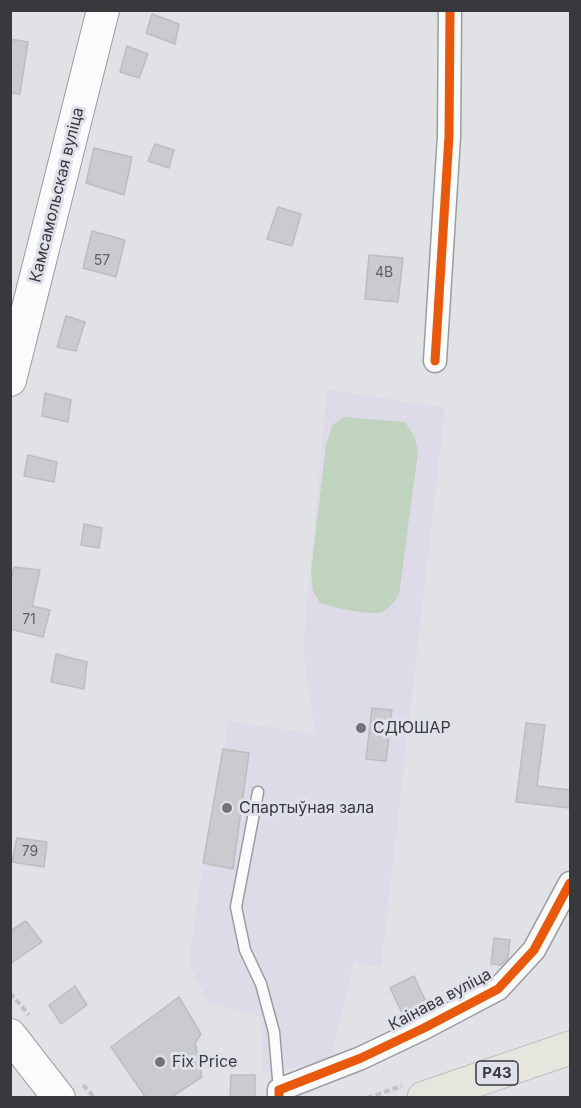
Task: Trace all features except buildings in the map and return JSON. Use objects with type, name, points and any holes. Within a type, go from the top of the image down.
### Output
[{"type":"main road","name":"Камсамольская вуліца","points":[[10,380],[103,10]]},
{"type":"main road","points":[[10,1035],[58,1098]]},
{"type":"main road","name":"Р43","points":[[424,1098],[570,1048]]},
{"type":"street","points":[[435,361],[449,136],[450,10]]},
{"type":"street","name":"Каінава вуліца","points":[[279,1094],[382,1048],[498,989],[534,950],[570,883]]},
{"type":"lane","points":[[258,792],[236,907],[245,950],[261,984],[274,1032],[279,1094]]},
{"type":"shaded area","name":"СДЮШАР","points":[[327,389],[445,408],[381,967],[354,962],[330,1061],[262,1074],[261,1017],[209,1004],[189,964],[203,863],[229,721],[315,734],[303,649]]},
{"type":"green space","points":[[343,417],[405,422],[415,437],[418,452],[399,595],[390,607],[382,612],[360,612],[320,603],[313,591],[311,571],[326,445],[332,426]]},
{"type":"cycle path","points":[[435,361],[449,136],[450,10]]},
{"type":"cycle path","points":[[279,1098],[279,1090],[361,1058],[498,989],[534,950],[570,883]]},
{"type":"place","name":"СДЮШАР","points":[[361,728]]},
{"type":"place","name":"Спартыўная зала","points":[[227,808]]},
{"type":"place","name":"Fix Price","points":[[160,1062]]}]
